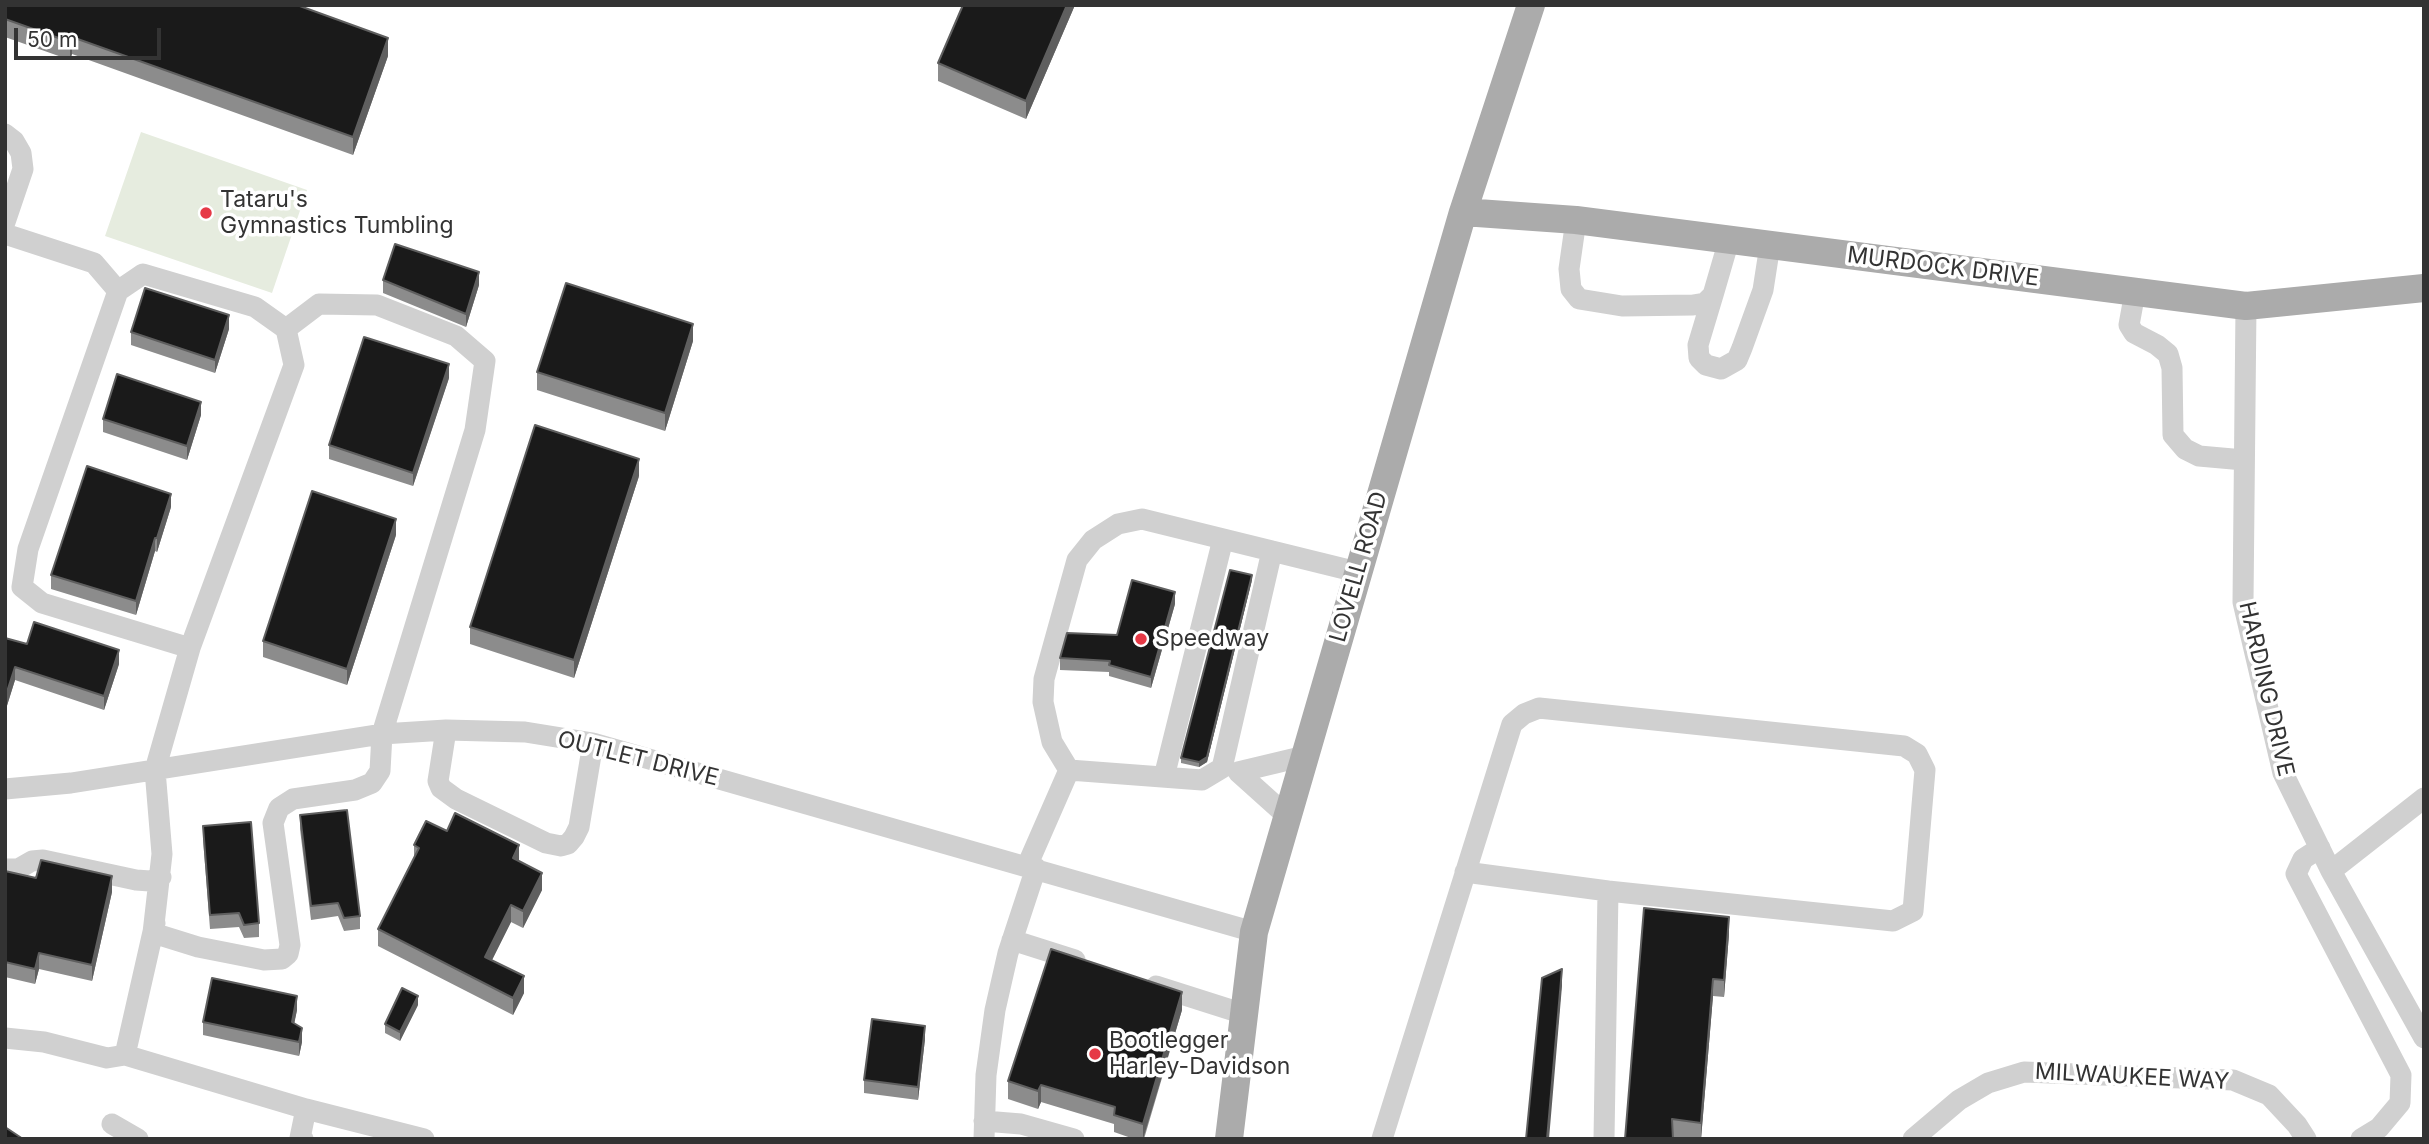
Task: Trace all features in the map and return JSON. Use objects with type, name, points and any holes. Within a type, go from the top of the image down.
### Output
[{"type":"main road","name":"LOVELL ROAD","points":[[1229,1139],[1254,932],[1462,212],[1531,5]]},
{"type":"main road","name":"MURDOCK DRIVE","points":[[1462,212],[1576,220],[2246,306],[2424,288]]},
{"type":"street","points":[[5,134],[14,141],[21,153],[23,169],[5,222]]},
{"type":"street","points":[[1576,220],[1569,269],[1571,289],[1579,299],[1622,306],[1693,305],[1705,303],[1713,295]]},
{"type":"street","points":[[5,234],[94,263],[118,291]]},
{"type":"street","points":[[1729,240],[1698,345],[1699,358],[1706,365],[1721,369],[1737,359],[1742,348],[1763,290],[1770,245]]},
{"type":"street","points":[[125,1055],[154,928],[161,877],[162,854],[155,770],[190,648],[294,365],[286,330],[255,307],[143,274],[118,291],[28,549],[22,587],[42,603],[190,648]]},
{"type":"street","points":[[2135,292],[2129,324],[2134,333],[2168,354],[2172,368],[2173,435],[2185,449],[2199,456],[2244,460]]},
{"type":"street","points":[[154,928],[198,947],[264,960],[282,959],[288,954],[289,932],[273,823],[279,808],[293,799],[355,790],[372,783],[380,772],[383,734],[475,430],[485,361],[456,336],[377,305],[319,304],[286,330]]},
{"type":"street","name":"HARDING DRIVE","points":[[2246,306],[2243,602],[2283,773],[2331,871],[2424,1038]]},
{"type":"street","points":[[1069,771],[1052,742],[1044,702],[1044,679],[1077,560],[1093,540],[1118,524],[1142,519],[1357,572]]},
{"type":"street","points":[[1164,778],[1223,539]]},
{"type":"street","points":[[1230,770],[1272,551]]},
{"type":"street","points":[[1382,1139],[1465,872],[1512,724],[1524,714],[1539,708],[1904,746],[1917,754],[1925,771],[1913,911],[1893,921],[1608,891],[1465,872]]},
{"type":"street","points":[[446,730],[438,781],[441,788],[456,799],[546,843],[561,846],[568,844],[579,827],[593,743]]},
{"type":"street","name":"OUTLET DRIVE","points":[[5,789],[71,783],[383,734],[446,730],[525,732],[593,743],[1254,932]]},
{"type":"street","points":[[1069,771],[1202,780],[1230,770],[1305,756]]},
{"type":"street","points":[[1230,770],[1287,816]]},
{"type":"street","points":[[1069,771],[1031,867],[995,1010],[986,1075],[984,1130],[1021,1124],[1074,1139]]},
{"type":"street","points":[[2331,871],[2424,798]]},
{"type":"street","points":[[2320,848],[2303,859],[2296,874],[2401,1075],[2400,1103],[2379,1128],[2361,1139]]},
{"type":"street","points":[[5,869],[18,869],[32,861],[43,860],[136,880],[150,881],[161,877]]},
{"type":"street","points":[[1604,1139],[1608,891]]},
{"type":"street","points":[[1013,936],[1099,968]]},
{"type":"street","points":[[1136,980],[1244,1014]]},
{"type":"street","points":[[5,1038],[44,1042],[107,1058],[125,1055],[306,1109],[424,1139]]},
{"type":"street","name":"MILWAUKEE WAY","points":[[1913,1139],[1959,1100],[1988,1083],[2024,1072],[2233,1080],[2269,1095],[2297,1125],[2306,1139]]},
{"type":"street","points":[[303,1139],[300,1138],[306,1109]]},
{"type":"street","points":[[112,1124],[138,1139]]},
{"type":"shaded area","name":"Tataru's Gymnastics Tumbling","points":[[141,132],[307,190],[272,293],[105,236]]},
{"type":"building","points":[[5,5],[297,5],[388,38],[353,137],[72,37],[70,42],[5,19]]},
{"type":"building","points":[[963,5],[1067,5],[1026,101],[938,63]]},
{"type":"building","points":[[395,244],[479,272],[466,314],[383,280]]},
{"type":"building","points":[[566,283],[693,324],[665,413],[537,372]]},
{"type":"building","points":[[145,288],[229,315],[215,360],[131,332]]},
{"type":"building","points":[[364,337],[449,364],[413,473],[329,445]]},
{"type":"building","points":[[117,374],[201,402],[187,446],[103,419]]},
{"type":"building","points":[[535,425],[639,459],[574,660],[470,627]]},
{"type":"building","points":[[87,466],[171,494],[136,601],[51,575]]},
{"type":"building","points":[[312,491],[396,519],[347,669],[263,641]]},
{"type":"building","points":[[1230,570],[1252,575],[1207,757],[1199,762],[1181,758]]},
{"type":"building","points":[[1132,580],[1175,592],[1151,677],[1109,665],[1110,661],[1060,658],[1067,633],[1117,635]]},
{"type":"building","points":[[34,622],[119,650],[104,696],[15,667],[5,698],[5,638],[27,644]]},
{"type":"building","points":[[347,810],[360,916],[344,918],[338,903],[311,906],[300,815]]},
{"type":"building","points":[[455,813],[519,845],[513,858],[542,873],[523,911],[511,905],[485,957],[524,976],[513,998],[378,929],[419,848],[414,845],[426,821],[447,831]]},
{"type":"building","points":[[251,822],[259,923],[244,925],[239,913],[210,915],[203,826]]},
{"type":"building","points":[[41,860],[112,876],[92,965],[39,953],[35,969],[5,962],[5,871],[36,878]]},
{"type":"building","points":[[1644,908],[1729,917],[1724,980],[1713,979],[1701,1123],[1672,1119],[1673,1139],[1625,1139]]},
{"type":"building","name":"Bootlegger Harley-Davidson","points":[[1051,949],[1182,992],[1143,1124],[1114,1115],[1115,1107],[1041,1085],[1038,1091],[1008,1081]]},
{"type":"building","points":[[1562,969],[1547,1139],[1526,1139],[1542,978]]},
{"type":"building","points":[[212,978],[297,996],[292,1022],[302,1028],[299,1042],[203,1022]]},
{"type":"building","points":[[402,988],[418,996],[400,1032],[385,1024]]},
{"type":"building","points":[[872,1019],[925,1026],[918,1087],[864,1080]]},
{"type":"building","points":[[5,1127],[23,1139],[5,1139]]},
{"type":"place","name":"Tataru's Gymnastics Tumbling","points":[[206,213]]},
{"type":"place","name":"Speedway","points":[[1141,639]]},
{"type":"place","name":"Bootlegger Harley-Davidson","points":[[1095,1054]]}]
